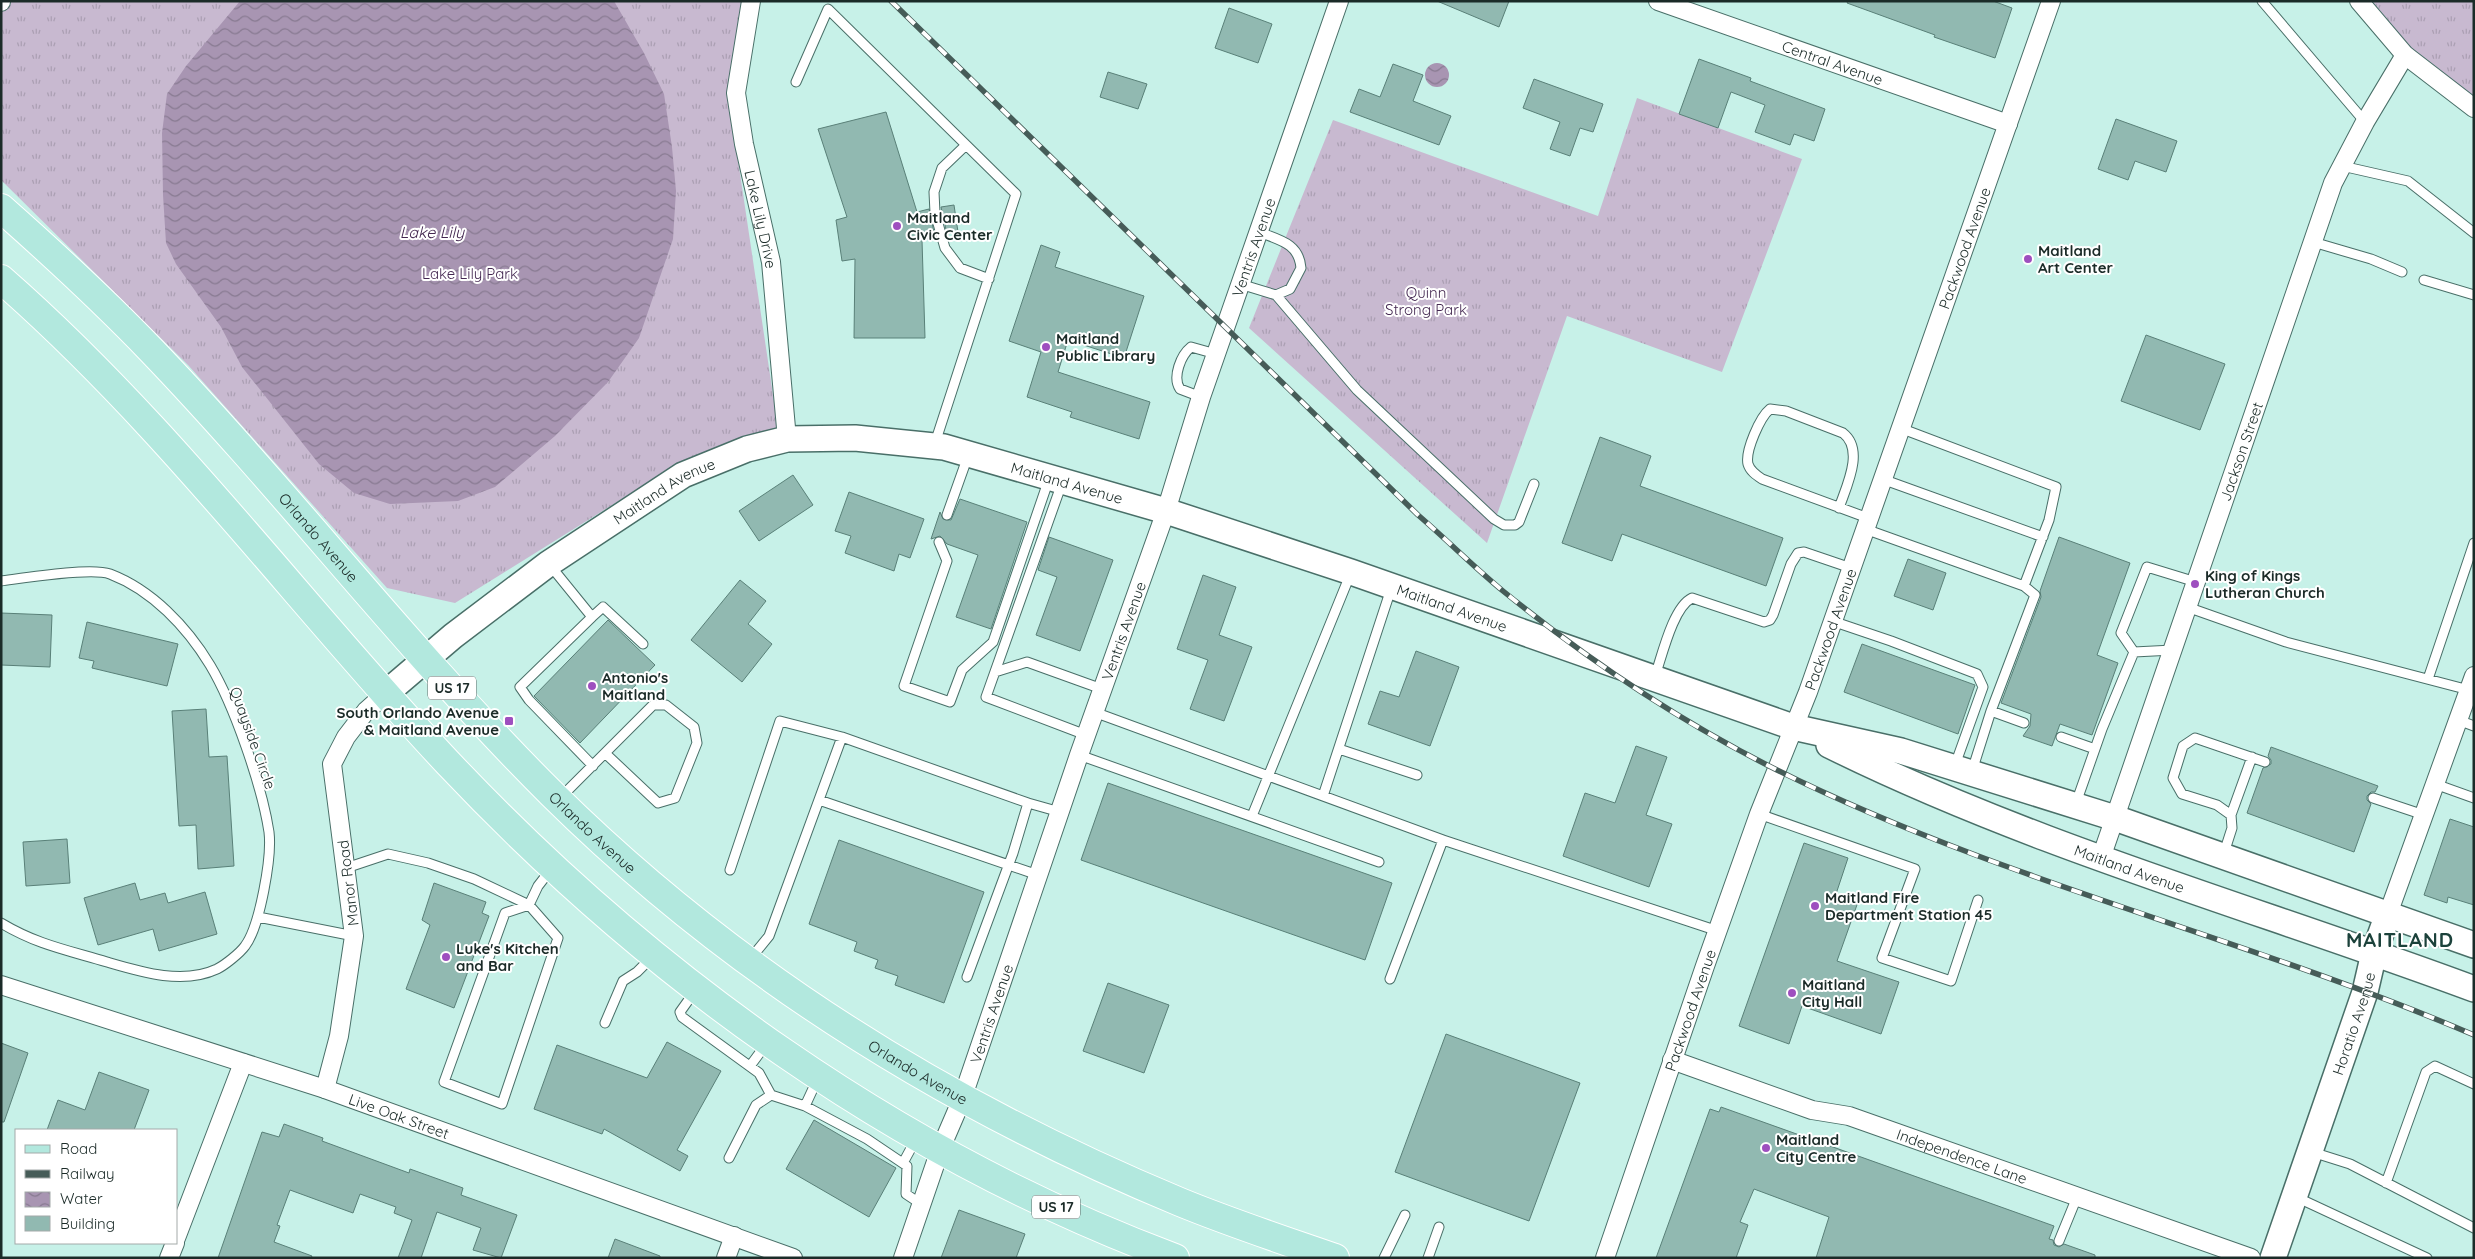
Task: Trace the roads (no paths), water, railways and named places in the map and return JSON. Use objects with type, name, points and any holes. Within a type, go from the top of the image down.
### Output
[{"type":"main road","name":"Orlando Avenue","points":[[1,208],[76,275],[152,350],[491,733],[615,854],[747,962],[824,1015],[962,1099],[1035,1137],[1175,1200],[1335,1258]]},
{"type":"main road","name":"US 17","points":[[4,286],[114,386],[385,694],[455,770],[576,891],[697,988],[819,1076],[929,1143],[1015,1189],[1175,1258]]},
{"type":"main road","name":"Maitland Avenue","points":[[385,694],[425,658],[548,564],[683,475],[747,449],[787,440],[855,438],[934,446],[1166,511],[1352,572],[1793,727],[1901,752],[2115,818],[2474,945]]},
{"type":"main road","name":"Maitland Avenue","points":[[1793,727],[1892,776],[2101,858],[2474,989]]},
{"type":"main road","name":"Horatio Avenue","points":[[2273,1258],[2365,992],[2374,953],[2388,914]]},
{"type":"street","name":"Lake Lily Drive","points":[[751,1],[736,93],[744,144],[771,262],[787,440]]},
{"type":"street","name":"Ventris Avenue","points":[[903,1258],[921,1204],[929,1143],[962,1099],[1079,755],[1166,511],[1201,397],[1339,1]]},
{"type":"street","name":"Central Avenue","points":[[1658,1],[2008,124]]},
{"type":"street","name":"Packwood Avenue","points":[[1605,1258],[1672,1060],[1759,814],[1808,692],[2051,1]]},
{"type":"street","points":[[2359,1],[2406,54],[2474,108]]},
{"type":"street","name":"Jackson Street","points":[[2101,858],[2333,183],[2365,122],[2406,54]]},
{"type":"street","name":"Horatio Avenue","points":[[2388,914],[2435,784],[2466,723],[2471,683]]},
{"type":"street","name":"Manor Road","points":[[325,1089],[339,1036],[354,936],[332,764],[346,737],[366,711],[385,694]]},
{"type":"street","name":"Live Oak Street","points":[[1,985],[325,1089],[793,1258]]},
{"type":"street","name":"Independence Lane","points":[[1672,1060],[1812,1110],[1849,1116],[2251,1258]]},
{"type":"street","points":[[178,1233],[243,1063]]},
{"type":"street","points":[[726,1258],[734,1236]]},
{"type":"street","points":[[169,1258],[175,1244]]},
{"type":"lane","points":[[2262,1],[2365,122]]},
{"type":"lane","points":[[796,82],[828,9],[1016,194],[934,446]]},
{"type":"lane","points":[[966,144],[942,168],[934,192],[935,213],[945,248],[960,268],[989,279]]},
{"type":"lane","points":[[2342,166],[2408,181],[2474,233]]},
{"type":"lane","points":[[1259,232],[1287,243],[1296,250],[1300,259],[1301,268],[1297,280],[1290,289],[1276,296]]},
{"type":"lane","points":[[2312,242],[2371,259],[2402,272]]},
{"type":"lane","points":[[2424,280],[2474,294]]},
{"type":"lane","points":[[1240,284],[1276,296],[1357,390],[1494,519],[1504,525],[1515,525],[1519,522],[1534,484]]},
{"type":"lane","points":[[1201,397],[1180,389],[1176,376],[1185,353],[1191,347],[1216,354]]},
{"type":"lane","points":[[1839,508],[1852,467],[1853,446],[1849,437],[1786,411],[1770,409],[1762,415],[1748,455],[1748,466],[1753,474],[1839,508],[1866,524],[2024,586],[2035,595],[1991,711],[1963,771]]},
{"type":"lane","points":[[1900,428],[2056,487],[2050,520],[2024,586]]},
{"type":"lane","points":[[947,515],[968,454]]},
{"type":"lane","points":[[939,542],[946,561],[904,686],[950,702],[962,670],[992,642],[1056,479]]},
{"type":"lane","points":[[1056,479],[986,697],[1086,735]]},
{"type":"lane","points":[[1882,480],[2043,537]]},
{"type":"lane","points":[[2428,679],[2474,544]]},
{"type":"lane","points":[[1654,679],[1677,614],[1685,602],[1692,598],[1764,622],[1770,620],[1773,615],[1791,564],[1798,553],[1804,552],[1851,568]]},
{"type":"lane","points":[[548,564],[592,617]]},
{"type":"lane","points":[[2134,652],[2121,633],[2147,567],[2196,582]]},
{"type":"lane","points":[[1252,816],[1352,572]]},
{"type":"lane","name":"Quayside Circle","points":[[1,580],[59,574],[107,573],[138,586],[177,621],[210,665],[233,713],[259,792],[269,834],[266,881],[258,917],[246,946],[218,969],[179,978],[140,972],[28,939],[1,923]]},
{"type":"lane","points":[[1323,796],[1392,586]]},
{"type":"lane","points":[[593,766],[529,700],[520,687],[603,607],[643,644]]},
{"type":"lane","points":[[2188,608],[2286,642],[2428,679],[2471,683]]},
{"type":"lane","points":[[1832,621],[1891,640],[1976,674],[1983,687],[1963,771]]},
{"type":"lane","points":[[2134,652],[2173,650]]},
{"type":"lane","points":[[2075,806],[2095,749],[2134,652]]},
{"type":"lane","points":[[995,672],[1027,662],[1102,689]]},
{"type":"lane","points":[[558,800],[653,705],[666,705],[694,727],[698,743],[675,798],[658,803],[606,754]]},
{"type":"lane","points":[[1991,711],[2024,723]]},
{"type":"lane","points":[[1094,712],[1443,840],[1718,930]]},
{"type":"lane","points":[[730,870],[780,720],[842,737],[1028,803],[1060,812]]},
{"type":"lane","points":[[747,962],[769,936],[842,737]]},
{"type":"lane","points":[[2061,737],[2095,749]]},
{"type":"lane","points":[[2231,815],[2217,805],[2182,794],[2173,778],[2183,746],[2195,738],[2266,762]]},
{"type":"lane","points":[[1339,749],[1417,774]]},
{"type":"lane","points":[[1079,755],[1379,862]]},
{"type":"lane","points":[[2223,856],[2232,828],[2231,815],[2252,757]]},
{"type":"lane","points":[[2435,784],[2474,798]]},
{"type":"lane","points":[[2373,798],[2424,815]]},
{"type":"lane","points":[[819,800],[1038,875]]},
{"type":"lane","points":[[967,977],[1008,866],[1028,803]]},
{"type":"lane","points":[[1759,814],[1915,870],[1882,958],[1951,981],[1978,900]]},
{"type":"lane","points":[[1390,979],[1443,840]]},
{"type":"lane","points":[[346,868],[388,854],[428,863],[474,879],[529,905],[558,938],[502,1104],[444,1082],[505,913],[529,905],[538,886],[553,868]]},
{"type":"lane","points":[[258,917],[354,936]]},
{"type":"lane","points":[[605,1023],[623,981],[637,972],[654,954]]},
{"type":"lane","points":[[697,988],[680,1012],[682,1017],[759,1073],[771,1095],[805,1106],[867,1139],[907,1166],[906,1194],[921,1204]]},
{"type":"lane","points":[[750,1066],[768,1041]]},
{"type":"lane","points":[[2386,1183],[2426,1072],[2435,1066],[2474,1084]]},
{"type":"lane","points":[[805,1106],[819,1076]]},
{"type":"lane","points":[[729,1158],[756,1105],[771,1095]]},
{"type":"lane","points":[[902,1163],[929,1143]]},
{"type":"lane","points":[[2309,1151],[2350,1164],[2474,1228]]},
{"type":"lane","points":[[2294,1196],[2427,1258]]},
{"type":"lane","points":[[2060,1241],[2076,1197]]},
{"type":"lane","points":[[1384,1258],[1405,1214]]},
{"type":"lane","points":[[1428,1258],[1439,1227]]},
{"type":"water","name":"Lake Lily","points":[[240,1],[614,1],[644,53],[664,94],[676,191],[673,239],[639,338],[608,382],[555,436],[495,487],[458,501],[390,504],[354,493],[319,464],[242,367],[221,327],[176,264],[166,243],[163,195],[162,133],[167,94],[186,66]]},
{"type":"water","points":[[1437,63],[1446,66],[1449,75],[1446,84],[1437,87],[1428,84],[1425,75],[1428,66]]},
{"type":"railway","points":[[891,1],[1418,515],[1503,591],[1568,641],[1635,688],[1741,751],[1777,770],[1862,809],[2035,877],[2300,968],[2474,1035]]},
{"type":"place","name":"Maitland Civic Center","points":[[897,226]]},
{"type":"place","name":"Maitland Art Center","points":[[2028,259]]},
{"type":"place","name":"Maitland Public Library","points":[[1046,347]]},
{"type":"place","name":"King of Kings Lutheran Church","points":[[2195,584]]},
{"type":"place","name":"Antonio's Maitland","points":[[592,686]]},
{"type":"place","name":"South Orlando Avenue & Maitland Avenue","points":[[509,721]]},
{"type":"place","name":"Maitland Fire Department Station 45","points":[[1815,906]]},
{"type":"place","name":"Luke's Kitchen and Bar","points":[[446,957]]},
{"type":"place","name":"Maitland City Hall","points":[[1792,993]]},
{"type":"place","name":"Maitland City Centre","points":[[1766,1148]]},
{"type":"district","name":"MAITLAND","points":[[2400,939]]},
{"type":"park label","name":"Lake Lily Park","points":[[470,273]]},
{"type":"park label","name":"Quinn Strong Park","points":[[1426,300]]}]
